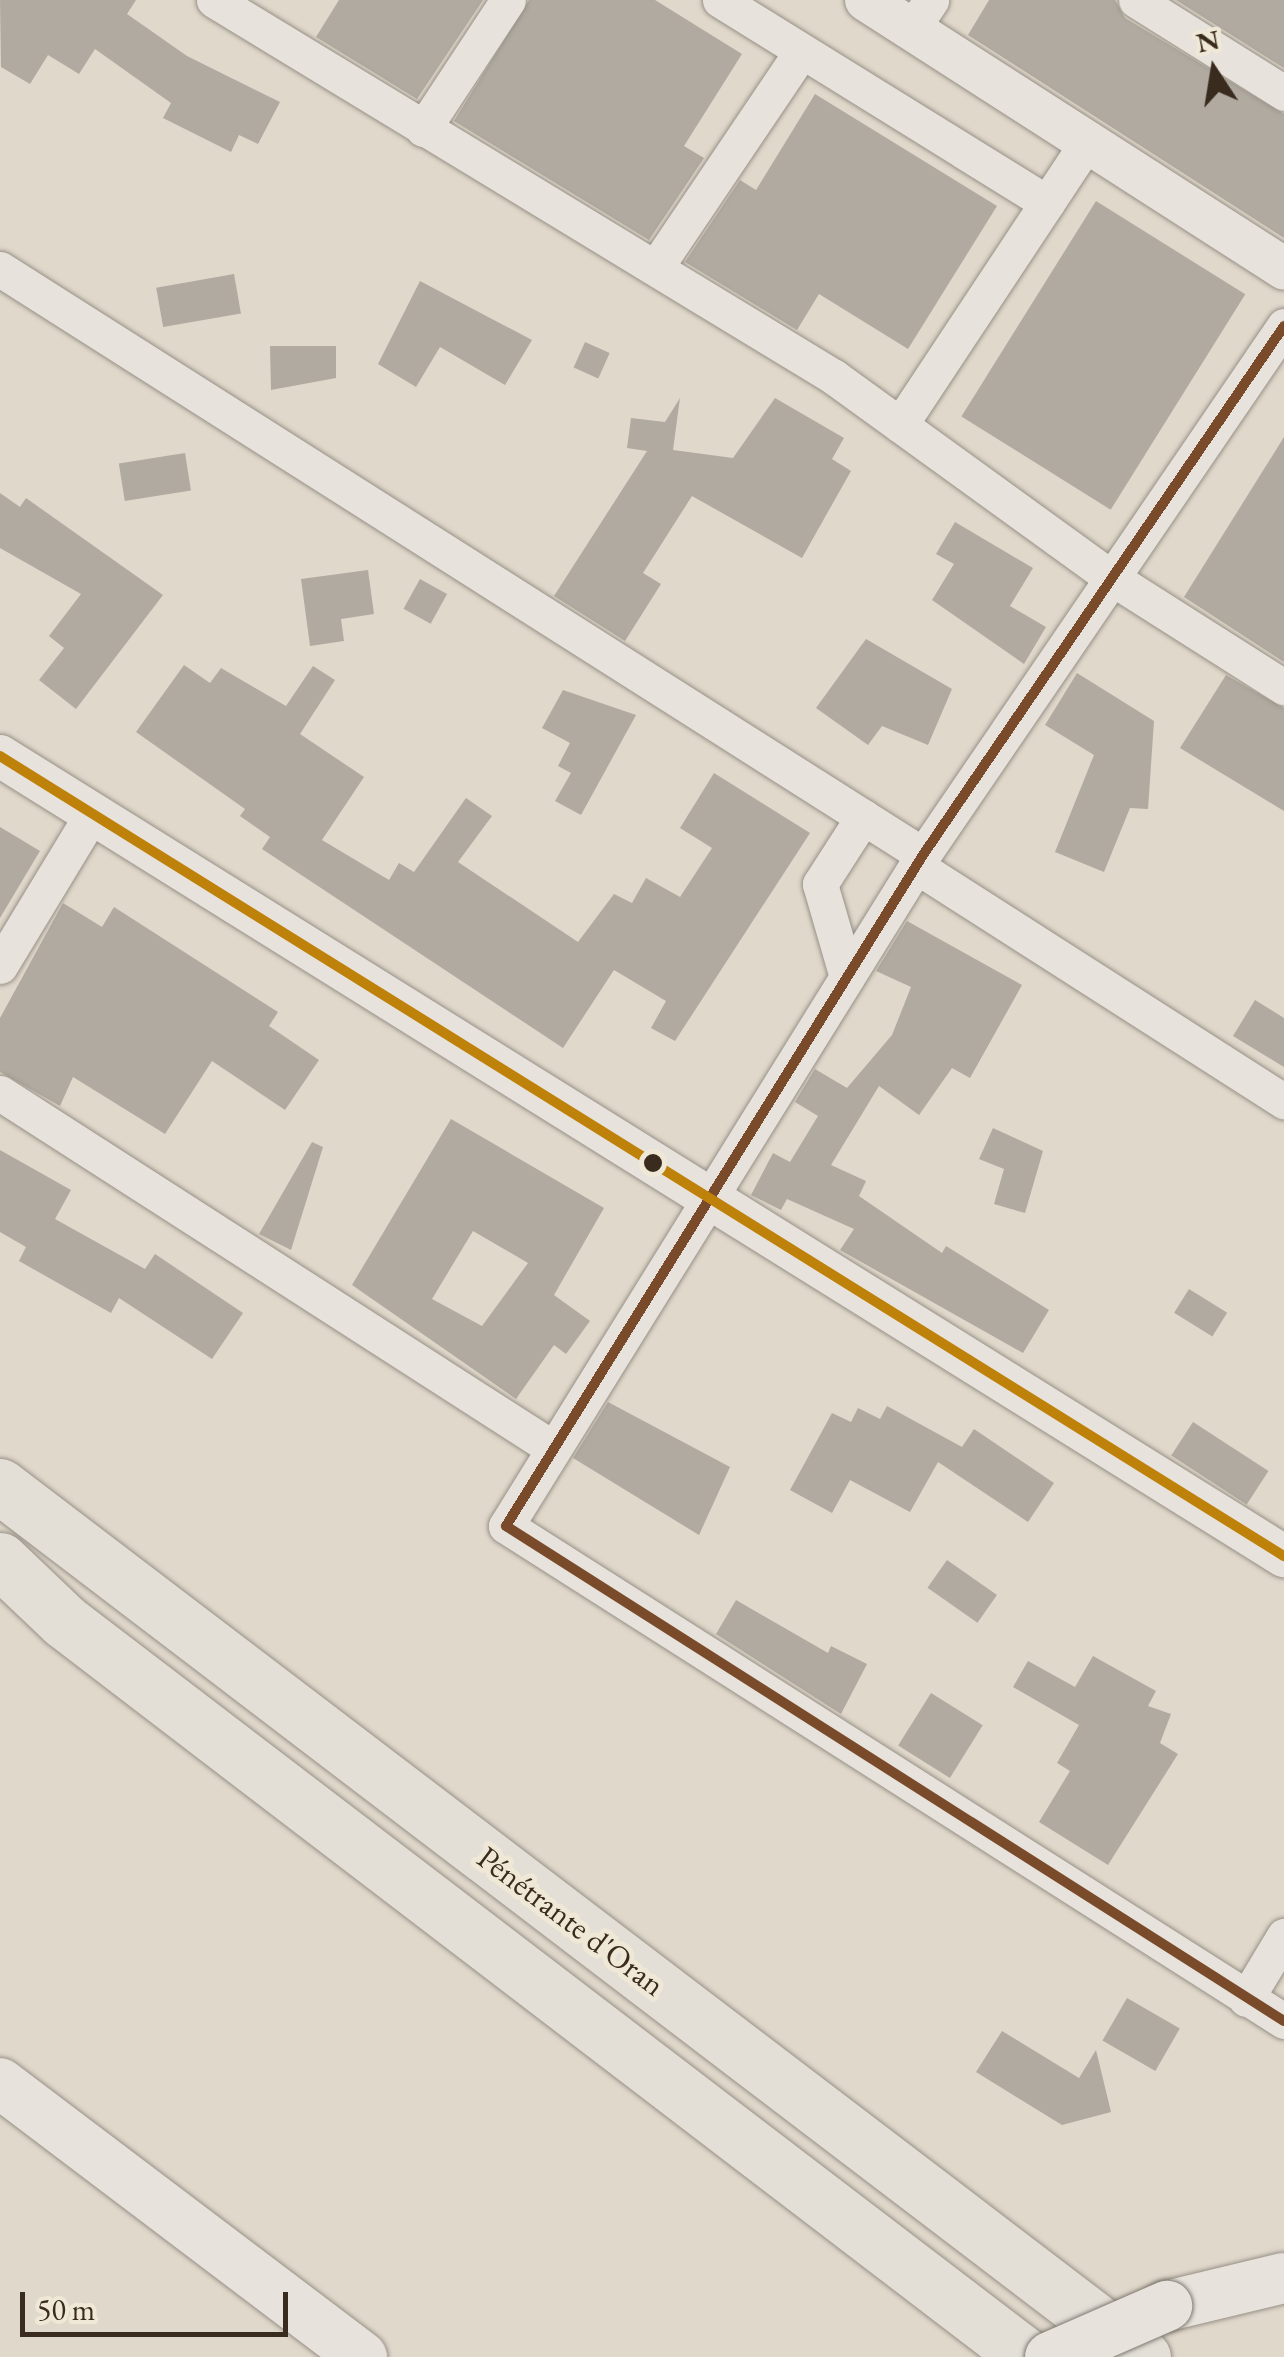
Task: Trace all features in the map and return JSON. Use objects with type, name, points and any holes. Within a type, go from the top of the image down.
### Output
[{"type":"highway","name":"Pénétrante d'Oran","points":[[0,1486],[1143,2357]]},
{"type":"highway","points":[[0,1560],[64,1621],[1027,2357]]},
{"type":"highway","points":[[0,1586],[64,1621]]},
{"type":"main road","points":[[0,2083],[362,2357]]},
{"type":"main road","points":[[1050,2357],[1167,2306],[1284,2278]]},
{"type":"street","points":[[214,0],[656,267],[900,425],[1112,578],[1284,686]]},
{"type":"street","points":[[423,129],[508,0]]},
{"type":"street","points":[[720,0],[1047,203]]},
{"type":"street","points":[[866,0],[921,15],[1087,143],[1284,268]]},
{"type":"street","points":[[1136,0],[1284,93]]},
{"type":"street","points":[[656,267],[801,52]]},
{"type":"street","points":[[900,425],[1087,143]]},
{"type":"street","points":[[0,270],[863,817],[920,860],[1284,1101]]},
{"type":"street","points":[[1284,326],[920,860],[551,1447],[506,1526],[1284,2021]]},
{"type":"street","points":[[0,756],[1284,1556]]},
{"type":"street","points":[[0,966],[92,814]]},
{"type":"street","points":[[847,976],[820,884],[863,817]]},
{"type":"street","points":[[0,1093],[551,1447]]},
{"type":"street","points":[[1246,2000],[1284,1936]]},
{"type":"building","points":[[0,0],[136,0],[127,14],[187,56],[280,102],[258,144],[239,135],[231,152],[163,118],[171,103],[95,49],[79,74],[48,55],[30,84],[1,67]]},
{"type":"building","points":[[339,0],[483,0],[417,99],[316,37]]},
{"type":"building","points":[[529,0],[655,0],[742,54],[684,146],[704,158],[649,240],[454,121]]},
{"type":"building","points":[[989,0],[1115,0],[1125,18],[1284,114],[1284,238],[968,35]]},
{"type":"building","points":[[1176,0],[1284,0],[1284,68]]},
{"type":"building","points":[[815,94],[997,206],[908,349],[819,294],[797,330],[685,262],[740,180],[756,190]]},
{"type":"building","points":[[1096,201],[1245,294],[1111,510],[961,416]]},
{"type":"building","points":[[234,274],[241,313],[163,327],[156,288]]},
{"type":"building","points":[[420,281],[532,340],[505,385],[440,347],[416,387],[378,364]]},
{"type":"building","points":[[585,342],[610,353],[598,379],[574,368]]},
{"type":"building","points":[[270,346],[336,346],[336,378],[271,390]]},
{"type":"building","points":[[680,398],[673,450],[733,458],[775,398],[844,438],[832,459],[851,471],[802,558],[692,496],[643,573],[661,584],[625,641],[554,596],[647,451],[627,448],[631,418],[665,422]]},
{"type":"building","points":[[1284,437],[1284,662],[1184,597]]},
{"type":"building","points":[[185,453],[191,491],[125,501],[119,463]]},
{"type":"building","points":[[0,493],[20,507],[26,498],[163,595],[76,709],[39,680],[64,648],[49,636],[81,594],[0,548]]},
{"type":"building","points":[[955,522],[1033,568],[1010,606],[1046,627],[1024,664],[932,600],[954,564],[936,554]]},
{"type":"building","points":[[368,570],[374,614],[341,619],[344,641],[310,646],[301,579]]},
{"type":"building","points":[[420,579],[447,594],[431,624],[404,609]]},
{"type":"building","points":[[866,639],[952,689],[928,745],[882,726],[868,745],[816,708]]},
{"type":"building","points":[[184,665],[210,683],[221,668],[286,706],[313,666],[335,680],[300,734],[364,777],[322,840],[389,880],[399,863],[414,872],[466,798],[492,816],[458,862],[578,942],[614,894],[632,903],[646,878],[680,897],[712,848],[680,828],[714,773],[810,833],[675,1041],[651,1028],[666,1001],[614,970],[563,1048],[262,849],[270,837],[240,816],[245,809],[136,732]]},
{"type":"building","points":[[1077,673],[1154,721],[1148,809],[1130,808],[1104,872],[1055,852],[1094,755],[1045,725]]},
{"type":"building","points":[[1226,675],[1284,708],[1284,811],[1180,748]]},
{"type":"building","points":[[563,690],[636,715],[581,815],[555,801],[571,773],[558,766],[570,743],[542,728]]},
{"type":"building","points":[[0,827],[40,851],[0,918]]},
{"type":"building","points":[[63,903],[102,927],[114,907],[278,1012],[269,1026],[319,1060],[285,1110],[212,1061],[165,1134],[73,1077],[60,1106],[0,1072],[0,1018]]},
{"type":"building","points":[[907,921],[1022,985],[970,1078],[952,1068],[919,1115],[879,1086],[831,1165],[866,1181],[859,1196],[942,1253],[946,1246],[1049,1310],[1023,1353],[840,1250],[854,1229],[787,1199],[781,1210],[751,1195],[773,1153],[790,1162],[818,1116],[795,1102],[815,1069],[847,1088],[892,1035],[911,987],[876,971]]},
{"type":"building","points":[[1255,1000],[1284,1018],[1284,1067],[1233,1036]]},
{"type":"building","points":[[451,1119],[604,1208],[554,1295],[590,1321],[566,1354],[554,1345],[516,1399],[352,1285]],"holes":[[[473,1231],[528,1263],[482,1326],[432,1299]]]},
{"type":"building","points":[[993,1128],[1043,1151],[1025,1213],[994,1204],[1004,1169],[979,1159]]},
{"type":"building","points":[[312,1142],[323,1147],[291,1250],[259,1234]]},
{"type":"building","points":[[0,1150],[71,1190],[55,1219],[145,1269],[155,1254],[243,1313],[212,1359],[119,1298],[111,1313],[19,1261],[26,1247],[0,1232]]},
{"type":"building","points":[[1189,1289],[1227,1313],[1212,1337],[1174,1313]]},
{"type":"building","points":[[608,1402],[730,1467],[699,1535],[573,1458]]},
{"type":"building","points":[[887,1406],[962,1447],[974,1429],[1054,1483],[1028,1522],[938,1462],[910,1512],[850,1480],[832,1513],[790,1490],[832,1413],[851,1422],[858,1408],[880,1419]]},
{"type":"building","points":[[1193,1422],[1268,1471],[1247,1505],[1171,1456]]},
{"type":"building","points":[[947,1560],[997,1595],[977,1623],[927,1588]]},
{"type":"building","points":[[736,1600],[828,1653],[831,1646],[867,1664],[841,1714],[716,1634]]},
{"type":"building","points":[[1093,1656],[1156,1691],[1148,1706],[1171,1714],[1160,1743],[1178,1754],[1108,1865],[1039,1822],[1070,1771],[1057,1763],[1079,1725],[1013,1687],[1028,1661],[1075,1687]]},
{"type":"building","points":[[931,1693],[983,1725],[950,1778],[898,1746]]},
{"type":"building","points":[[1127,1998],[1180,2028],[1155,2071],[1102,2040]]},
{"type":"building","points":[[1002,2031],[1079,2078],[1096,2050],[1111,2112],[1062,2125],[976,2072]]},
{"type":"transit line","points":[[1284,326],[923,855],[506,1526],[1284,2021]]},
{"type":"transit line","points":[[0,756],[1284,1556]]}]
